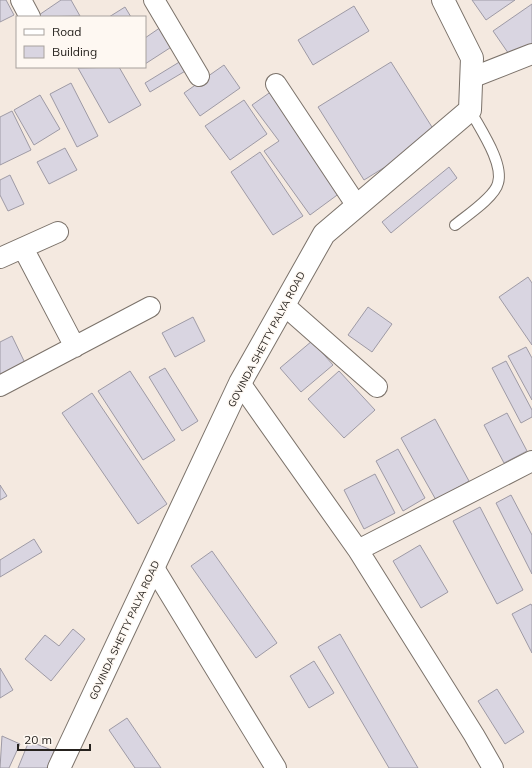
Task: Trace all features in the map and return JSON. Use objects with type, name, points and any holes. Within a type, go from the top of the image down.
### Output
[{"type":"street","points":[[21,0],[29,16]]},
{"type":"street","points":[[154,0],[199,76]]},
{"type":"street","points":[[443,0],[472,58],[470,110]]},
{"type":"street","points":[[472,78],[530,60]]},
{"type":"street","points":[[276,84],[357,206]]},
{"type":"street","name":"GOVINDA SHETTY PALYA ROAD","points":[[59,768],[240,383],[324,234],[470,110]]},
{"type":"street","points":[[0,258],[58,232]]},
{"type":"street","points":[[23,248],[75,347]]},
{"type":"street","points":[[284,305],[377,387]]},
{"type":"street","points":[[0,386],[150,307]]},
{"type":"street","points":[[240,383],[358,550],[474,735],[493,768]]},
{"type":"street","points":[[358,550],[532,461]]},
{"type":"street","points":[[154,568],[276,768]]},
{"type":"lane","points":[[455,225],[488,198],[498,184],[499,167],[470,110]]},
{"type":"building","points":[[0,0],[6,0],[14,15],[0,22]]},
{"type":"building","points":[[61,0],[71,0],[80,16],[37,16]]},
{"type":"building","points":[[472,0],[515,0],[486,20]]},
{"type":"building","points":[[532,4],[532,48],[513,60],[493,31]]},
{"type":"building","points":[[354,6],[369,31],[313,65],[298,40]]},
{"type":"building","points":[[125,7],[130,16],[111,16]]},
{"type":"building","points":[[164,25],[176,44],[146,63],[146,37]]},
{"type":"building","points":[[181,61],[187,70],[150,92],[145,83]]},
{"type":"building","points":[[391,62],[437,135],[364,180],[318,107]]},
{"type":"building","points":[[224,65],[240,88],[200,116],[184,93]]},
{"type":"building","points":[[78,68],[120,68],[141,105],[109,123]]},
{"type":"building","points":[[71,83],[98,136],[77,147],[50,94]]},
{"type":"building","points":[[272,91],[344,190],[310,215],[264,151],[279,141],[252,105]]},
{"type":"building","points":[[40,95],[60,129],[34,145],[14,110]]},
{"type":"building","points":[[244,100],[267,134],[230,160],[205,126]]},
{"type":"building","points":[[12,111],[31,150],[0,165],[0,117]]},
{"type":"building","points":[[65,148],[77,170],[49,184],[37,162]]},
{"type":"building","points":[[260,152],[303,216],[273,235],[231,172]]},
{"type":"building","points":[[449,167],[457,178],[391,233],[382,222]]},
{"type":"building","points":[[10,175],[24,204],[8,211],[0,195],[0,180]]},
{"type":"building","points":[[528,277],[532,283],[532,345],[499,297]]},
{"type":"building","points":[[368,307],[392,324],[372,352],[348,335]]},
{"type":"building","points":[[193,317],[205,341],[175,357],[162,333]]},
{"type":"building","points":[[12,336],[25,363],[0,376],[0,342]]},
{"type":"building","points":[[312,341],[333,365],[301,392],[280,368]]},
{"type":"building","points":[[526,347],[532,358],[532,400],[508,356]]},
{"type":"building","points":[[506,361],[532,410],[532,417],[521,423],[492,368]]},
{"type":"building","points":[[165,368],[198,421],[182,431],[149,377]]},
{"type":"building","points":[[130,371],[175,440],[143,460],[98,391]]},
{"type":"building","points":[[339,371],[375,410],[344,438],[308,399]]},
{"type":"building","points":[[92,393],[167,504],[138,524],[62,413]]},
{"type":"building","points":[[507,413],[527,451],[504,463],[484,425]]},
{"type":"building","points":[[435,419],[469,481],[436,500],[401,438]]},
{"type":"building","points":[[398,449],[425,498],[403,511],[376,461]]},
{"type":"building","points":[[375,474],[395,513],[364,529],[344,490]]},
{"type":"building","points":[[0,485],[7,496],[0,500]]},
{"type":"building","points":[[511,495],[532,535],[532,574],[496,503]]},
{"type":"building","points":[[480,507],[523,590],[497,604],[453,521]]},
{"type":"building","points":[[34,539],[42,552],[0,577],[0,560]]},
{"type":"building","points":[[420,545],[448,592],[421,608],[393,561]]},
{"type":"building","points":[[212,551],[277,643],[256,658],[191,566]]},
{"type":"building","points":[[531,604],[532,606],[532,653],[512,614]]},
{"type":"building","points":[[73,629],[85,639],[51,681],[25,659],[45,635],[59,646]]},
{"type":"building","points":[[340,634],[418,768],[389,768],[318,647]]},
{"type":"building","points":[[314,661],[334,693],[309,708],[290,676]]},
{"type":"building","points":[[0,668],[13,690],[0,698]]},
{"type":"building","points":[[497,689],[524,732],[505,744],[478,701]]},
{"type":"building","points":[[127,718],[161,768],[135,768],[109,730]]},
{"type":"building","points":[[2,736],[20,744],[9,768],[0,768]]},
{"type":"building","points":[[29,741],[54,751],[47,768],[18,768]]}]
